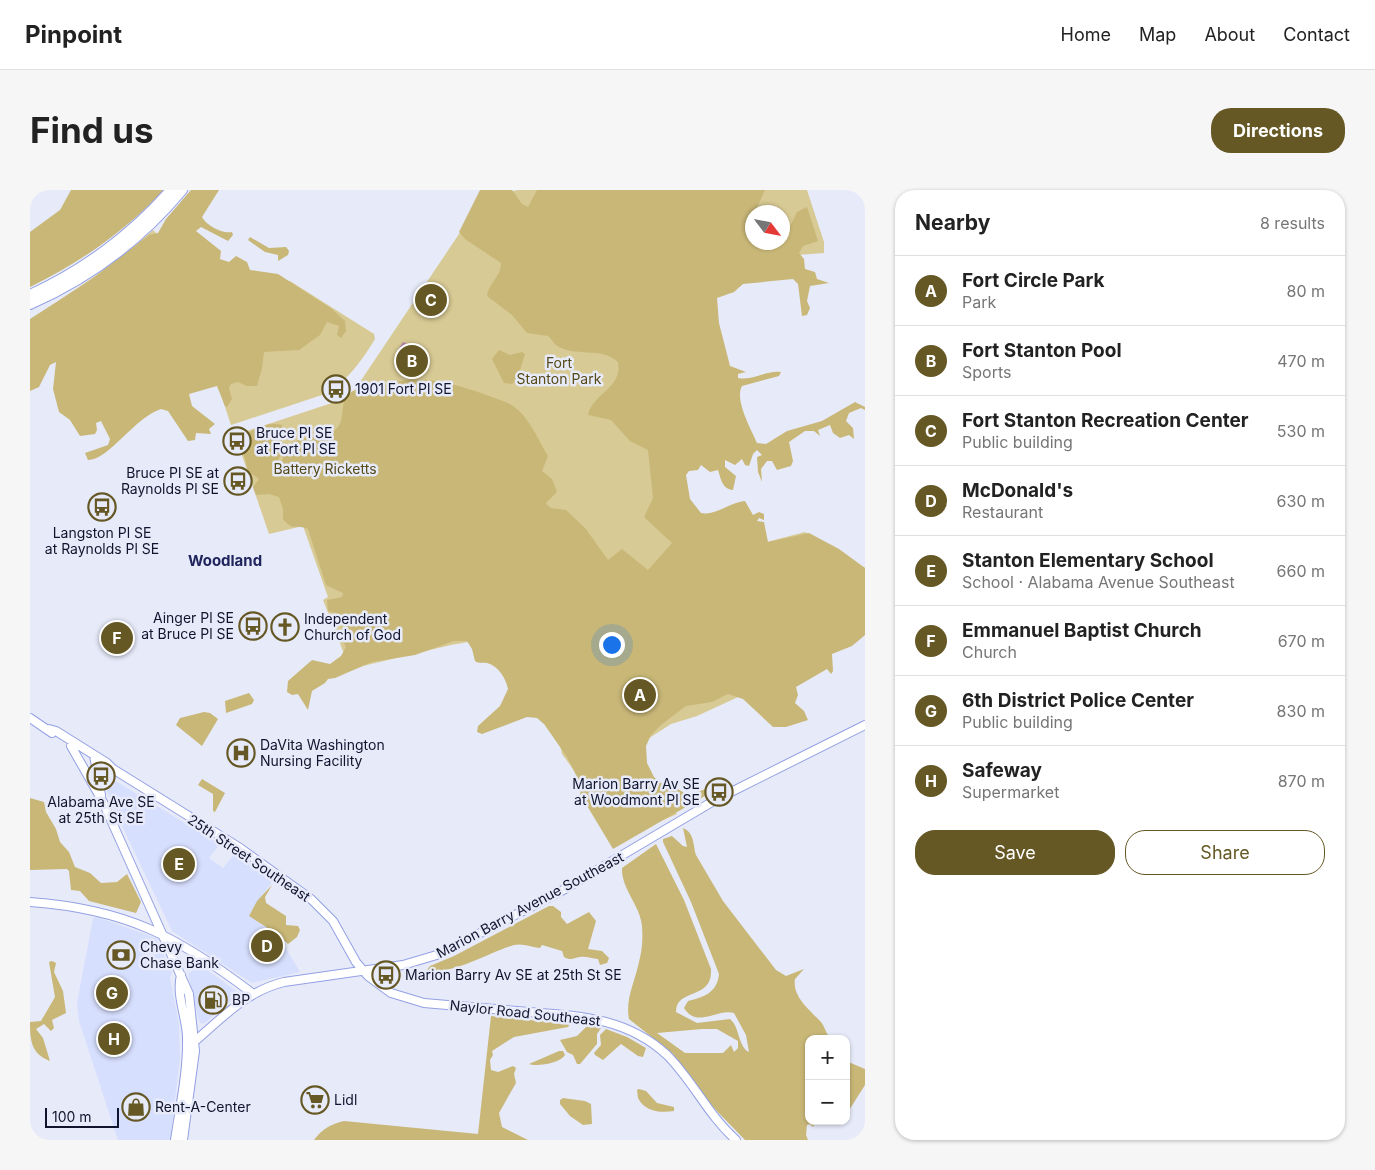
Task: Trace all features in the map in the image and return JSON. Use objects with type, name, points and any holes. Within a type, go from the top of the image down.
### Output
[{"type":"highway","points":[[30,295],[68,275],[110,247],[138,224],[171,190]]},
{"type":"highway","points":[[30,310],[60,294],[135,237],[182,190]]},
{"type":"highway","points":[[30,304],[80,278]]},
{"type":"main road","points":[[30,718],[49,729],[71,746],[95,758]]},
{"type":"main road","name":"Marion Barry Avenue Southeast","points":[[186,1046],[194,1042],[252,993],[284,982],[417,962],[446,952],[565,889],[717,799],[865,725]]},
{"type":"main road","points":[[49,729],[56,731],[95,758],[103,802]]},
{"type":"main road","points":[[71,746],[103,802],[189,994],[194,1042],[183,1140]]},
{"type":"main road","name":"25th Street Southeast","points":[[95,758],[240,848],[311,899],[333,921],[363,970]]},
{"type":"main road","points":[[30,902],[65,904],[108,913],[163,934],[252,993]]},
{"type":"main road","name":"Naylor Road Southeast","points":[[363,970],[388,991],[415,1002],[582,1016],[607,1021],[630,1030],[652,1043],[671,1060],[707,1109],[736,1140]]},
{"type":"main road","points":[[175,1140],[186,1046],[179,986],[181,975]]},
{"type":"shaded area","points":[[403,342],[425,352],[414,369],[396,353]]},
{"type":"shaded area","points":[[102,773],[220,844],[209,858],[223,868],[235,853],[274,879],[249,915],[280,938],[300,972],[252,983],[172,931],[114,809],[103,781]]},
{"type":"shaded area","points":[[97,917],[156,938],[172,973],[170,978],[179,1024],[180,1059],[170,1140],[118,1140],[114,1128],[79,1021],[77,1003],[93,918]]},
{"type":"shaded area","points":[[199,964],[236,991],[236,996],[202,1024],[199,1021],[188,974]]},
{"type":"green space","points":[[71,190],[164,190],[101,245],[67,267],[30,287],[30,232],[60,210]]},
{"type":"green space","points":[[191,190],[219,190],[202,217],[215,228],[224,232],[232,232],[233,235],[228,241],[201,227],[196,231],[221,251],[220,259],[229,262],[236,256],[247,262],[250,270],[278,274],[332,309],[345,321],[346,331],[341,338],[337,335],[339,326],[327,322],[320,335],[299,350],[264,352],[257,386],[247,386],[238,382],[231,384],[229,388],[232,399],[227,407],[217,386],[189,394],[192,406],[215,424],[209,429],[211,434],[196,433],[195,440],[188,441],[168,411],[161,409],[151,413],[142,420],[105,453],[88,460],[85,453],[108,445],[110,439],[101,421],[96,423],[97,430],[95,434],[80,436],[70,420],[59,412],[53,389],[56,362],[50,365],[39,387],[30,391],[30,319],[89,281],[149,235],[158,233],[166,219]]},
{"type":"green space","name":"Battery Ricketts","points":[[480,190],[512,190],[522,204],[528,207],[537,190],[765,190],[758,205],[745,205],[745,250],[790,250],[790,226],[797,212],[807,207],[818,241],[803,246],[799,253],[804,259],[805,269],[815,272],[817,279],[829,283],[810,286],[807,301],[810,308],[807,315],[802,316],[798,284],[793,279],[743,284],[734,292],[717,298],[719,323],[730,366],[746,372],[738,374],[738,378],[744,379],[781,372],[779,376],[742,386],[740,399],[742,407],[757,443],[766,444],[787,431],[822,421],[855,402],[865,407],[865,410],[861,408],[849,413],[846,421],[853,428],[854,439],[849,435],[840,438],[833,433],[830,425],[818,430],[820,436],[814,431],[805,431],[789,442],[793,461],[791,466],[777,470],[772,461],[767,461],[761,469],[762,482],[758,472],[757,457],[762,455],[757,450],[753,454],[749,466],[745,465],[742,459],[735,465],[725,460],[725,467],[736,476],[733,490],[724,486],[718,470],[710,472],[701,465],[698,470],[689,471],[686,475],[690,499],[701,513],[712,513],[745,501],[753,515],[759,512],[764,514],[764,520],[759,518],[757,521],[764,522],[768,542],[809,533],[839,549],[865,568],[865,635],[852,646],[832,654],[833,671],[831,674],[827,669],[796,687],[798,695],[795,703],[804,711],[808,720],[786,727],[773,727],[743,699],[728,694],[712,702],[686,706],[661,725],[651,735],[646,746],[647,763],[654,777],[661,783],[669,784],[688,795],[720,784],[724,785],[613,849],[580,794],[582,787],[567,757],[544,724],[537,718],[527,717],[482,734],[477,732],[478,726],[500,706],[508,689],[504,677],[495,667],[487,663],[475,661],[472,649],[467,641],[454,641],[415,655],[372,662],[335,678],[328,679],[312,691],[308,710],[298,694],[292,695],[287,692],[288,681],[312,660],[330,664],[341,656],[346,647],[341,635],[344,626],[350,618],[328,611],[327,600],[342,597],[343,593],[326,585],[308,529],[292,527],[286,523],[283,519],[283,509],[279,497],[269,494],[256,495],[253,487],[259,479],[248,471],[241,444],[252,430],[258,427],[270,424],[282,425],[282,450],[276,467],[278,469],[287,448],[294,442],[330,433],[339,426],[344,401],[355,390],[409,380],[434,381],[459,386],[508,403],[527,419],[548,456],[542,471],[552,479],[557,492],[546,503],[547,505],[551,508],[566,510],[586,529],[608,560],[622,549],[648,570],[672,543],[644,517],[653,498],[648,450],[630,441],[611,420],[588,415],[595,402],[612,385],[616,378],[618,362],[604,354],[563,349],[548,336],[527,333],[512,315],[487,296],[499,272],[501,263],[465,239],[459,232]]},
{"type":"green space","points":[[518,190],[807,190],[824,242],[824,253],[690,263],[679,476],[690,516],[732,551],[805,532],[865,568],[840,614],[775,680],[697,716],[671,724],[637,746],[645,769],[677,814],[652,825],[586,787],[562,754],[559,740],[480,640],[350,669],[323,600],[328,597],[303,526],[269,534],[235,435],[350,397],[461,231],[479,198]]},
{"type":"green space","points":[[153,230],[197,273],[240,298],[290,281],[374,334],[375,339],[353,371],[331,390],[322,395],[231,425],[216,380],[60,300],[120,259]]},
{"type":"green space","points":[[250,237],[269,248],[286,247],[289,251],[288,255],[278,261],[278,255],[265,252],[248,240]]},
{"type":"green space","points":[[499,350],[510,355],[522,352],[525,354],[517,380],[512,384],[504,383],[492,359]]},
{"type":"green space","points":[[249,693],[254,700],[252,704],[226,713],[225,701]]},
{"type":"green space","points":[[204,712],[210,713],[218,719],[202,746],[176,725],[180,718]]},
{"type":"green space","points":[[202,779],[225,793],[215,812],[213,811],[213,794],[198,785]]},
{"type":"green space","points":[[30,798],[44,802],[46,812],[56,829],[60,842],[69,852],[75,867],[90,873],[101,883],[117,882],[127,874],[141,902],[136,913],[89,901],[80,891],[71,890],[69,871],[67,869],[30,870]]},
{"type":"green space","points":[[683,828],[692,836],[696,855],[723,901],[776,970],[786,976],[804,969],[795,979],[796,992],[803,1003],[821,1022],[828,1035],[805,1035],[805,1125],[807,1125],[806,1135],[808,1140],[745,1140],[712,1106],[673,1054],[629,1019],[629,998],[640,958],[642,931],[641,919],[625,883],[622,868],[656,844],[684,900],[711,969],[710,979],[706,986],[682,999],[678,1004],[676,1012],[697,1023],[730,1019],[736,1027],[743,1046],[749,1052],[746,1035],[734,1013],[728,1012],[695,1017],[684,1008],[688,1001],[704,996],[713,990],[719,974],[691,902],[663,839],[672,836],[683,846],[687,847]],"holes":[[[717,1029],[738,1041],[738,1048],[734,1052],[731,1045],[723,1053],[685,1053],[657,1033]]]},
{"type":"green space","points":[[272,885],[265,897],[266,903],[286,916],[286,925],[298,926],[300,930],[297,937],[288,944],[277,934],[249,916],[257,901]]},
{"type":"green space","points":[[549,906],[553,906],[561,912],[561,917],[567,924],[589,912],[596,921],[588,949],[602,951],[609,958],[607,963],[600,965],[598,959],[584,957],[568,959],[564,957],[562,951],[542,945],[540,948],[514,945],[460,966],[437,971],[426,971],[430,966],[454,956]]},
{"type":"green space","points":[[49,962],[56,963],[54,972],[63,991],[66,1013],[52,1020],[54,1028],[51,1031],[44,1024],[36,1029],[43,1038],[50,1061],[35,1050],[30,1035],[30,1022],[41,1021],[55,997]]},
{"type":"green space","points":[[491,1016],[570,1024],[568,1027],[514,1037],[492,1051],[493,1055],[490,1060],[491,1070],[498,1072],[513,1066],[516,1068],[514,1074],[516,1083],[499,1113],[502,1127],[528,1140],[314,1140],[327,1128],[344,1121],[478,1134]]},
{"type":"green space","points":[[588,1025],[601,1028],[597,1034],[597,1044],[580,1064],[577,1064],[573,1055],[567,1052],[560,1040],[577,1036]]},
{"type":"green space","points":[[606,1029],[627,1037],[646,1048],[643,1057],[638,1056],[621,1044],[603,1060],[595,1055],[594,1053],[601,1045],[600,1035]]},
{"type":"green space","points":[[563,1051],[565,1055],[559,1060],[543,1065],[529,1064]]},
{"type":"green space","points":[[850,1063],[865,1069],[865,1085],[850,1109]]},
{"type":"green space","points":[[637,1090],[646,1091],[657,1103],[674,1107],[674,1111],[664,1112],[649,1109],[638,1098]]},
{"type":"green space","points":[[563,1098],[585,1101],[591,1104],[592,1124],[583,1125],[570,1116],[560,1104],[560,1100]]},
{"type":"place","name":"Fort Stanton Recreation Center","points":[[431,300]]},
{"type":"place","name":"Fort Stanton Pool","points":[[412,361]]},
{"type":"place","name":"1901 Fort Pl SE","points":[[336,389]]},
{"type":"place","name":"Bruce Pl SE at Fort Pl SE","points":[[237,441]]},
{"type":"place","name":"Bruce Pl SE at Raynolds Pl SE","points":[[238,481]]},
{"type":"place","name":"Langston Pl SE at Raynolds Pl SE","points":[[102,507]]},
{"type":"place","name":"Ainger Pl SE at Bruce Pl SE","points":[[253,626]]},
{"type":"place","name":"Independent Church of God","points":[[285,627]]},
{"type":"place","name":"Emmanuel Baptist Church","points":[[117,638]]},
{"type":"place","name":"Fort Circle Park","points":[[640,695]]},
{"type":"place","name":"DaVita Washington Nursing Facility","points":[[241,753]]},
{"type":"place","name":"Alabama Ave SE at 25th St SE","points":[[101,776]]},
{"type":"place","name":"Marion Barry Av SE at Woodmont Pl SE","points":[[719,792]]},
{"type":"place","name":"Stanton Elementary School","points":[[179,864]]},
{"type":"place","name":"McDonald's","points":[[267,946]]},
{"type":"place","name":"Chevy Chase Bank","points":[[121,955]]},
{"type":"place","name":"Marion Barry Av SE at 25th St SE","points":[[386,975]]},
{"type":"place","name":"6th District Police Center","points":[[112,993]]},
{"type":"place","name":"BP","points":[[213,1000]]},
{"type":"place","name":"Safeway","points":[[114,1039]]},
{"type":"place","name":"Lidl","points":[[315,1100]]},
{"type":"place","name":"Rent-A-Center","points":[[136,1107]]},
{"type":"district","name":"Woodland","points":[[225,561]]},
{"type":"park label","name":"Fort Stanton Park","points":[[559,372]]}]
